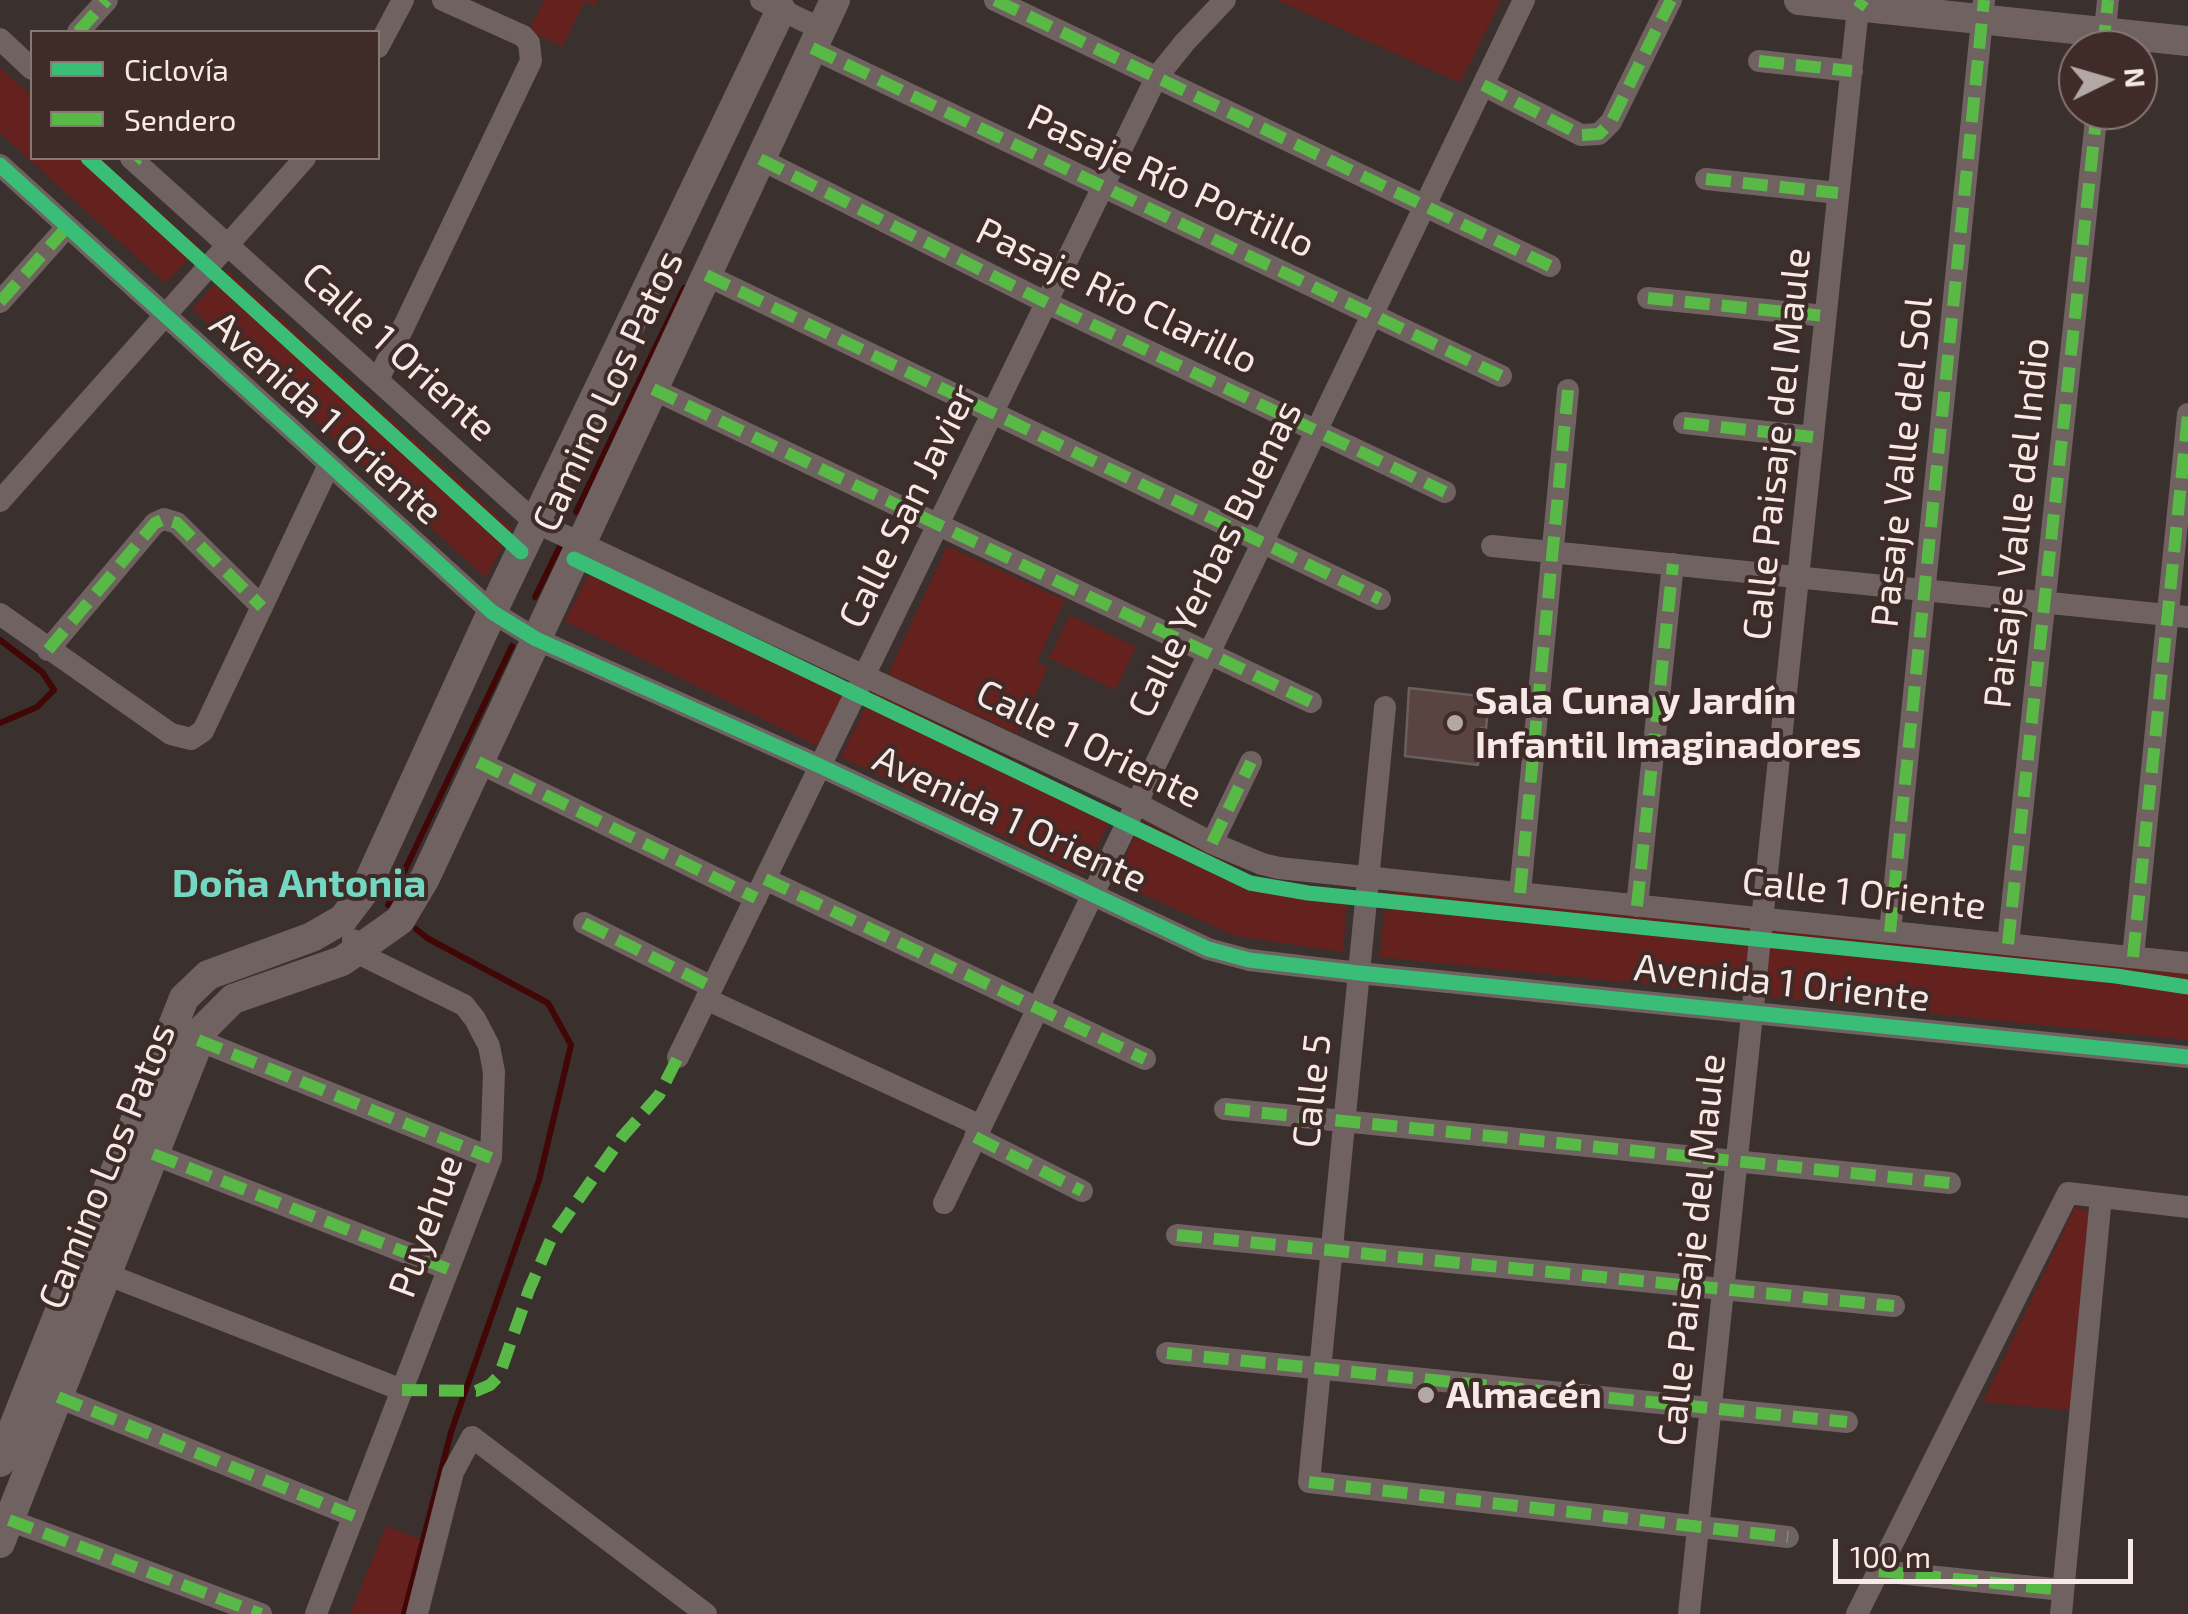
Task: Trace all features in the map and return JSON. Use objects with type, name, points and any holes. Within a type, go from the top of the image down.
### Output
[{"type":"street","points":[[80,30],[107,0]]},
{"type":"street","points":[[380,43],[403,0]]},
{"type":"street","points":[[378,380],[528,71],[531,52],[529,42],[522,36],[443,0]]},
{"type":"street","points":[[996,0],[1550,266]]},
{"type":"street","name":"Calle San Javier","points":[[678,1058],[1156,78],[1225,0]]},
{"type":"street","name":"Calle Yerbas Buenas","points":[[944,1203],[1524,0]]},
{"type":"street","points":[[1483,85],[1582,135],[1599,134],[1611,122],[1671,0]]},
{"type":"street","points":[[1799,0],[1983,10],[2059,30]]},
{"type":"street","points":[[2105,30],[2108,0]]},
{"type":"street","name":"Pasaje Río Portillo","points":[[776,3],[824,16],[1103,188],[1501,376]]},
{"type":"street","name":"Camino Los Patos","points":[[4,1532],[184,998],[208,975],[312,937],[343,920],[365,890],[776,3]]},
{"type":"street","name":"Calle Paisaje del Maule","points":[[1688,1614],[1861,4]]},
{"type":"street","name":"Pasaje Valle del Sol","points":[[1890,932],[1983,10]]},
{"type":"street","name":"Camino Los Patos","points":[[0,1462],[53,1382],[106,1274],[198,1040],[212,1016],[232,999],[323,969],[356,952],[400,920],[425,878],[824,16]]},
{"type":"street","points":[[0,39],[30,67]]},
{"type":"street","points":[[2158,42],[2188,42]]},
{"type":"street","points":[[1759,60],[1852,71]]},
{"type":"street","name":"Paisaje Valle del Indio","points":[[2008,944],[2094,130]]},
{"type":"street","name":"Pasaje Río Clarillo","points":[[760,159],[1047,302],[1445,492]]},
{"type":"street","name":"Calle 1 Oriente","points":[[136,160],[535,522],[1212,842],[1279,868],[2188,963]]},
{"type":"street","points":[[0,501],[303,160]]},
{"type":"street","name":"Avenida 1 Oriente","points":[[0,166],[492,612],[536,639],[820,766],[1208,950],[1358,973],[2188,1057]]},
{"type":"street","points":[[1706,178],[1838,193]]},
{"type":"street","points":[[0,302],[67,227]]},
{"type":"street","points":[[706,275],[1380,599]]},
{"type":"street","points":[[1648,298],[1826,316]]},
{"type":"street","points":[[653,389],[1311,702]]},
{"type":"street","points":[[1520,894],[1568,390]]},
{"type":"street","points":[[2132,957],[2177,616],[2188,414]]},
{"type":"street","points":[[1684,424],[1813,437]]},
{"type":"street","points":[[0,614],[176,738],[191,738],[203,731],[330,465]]},
{"type":"street","points":[[48,650],[155,524],[164,519],[176,524],[262,608]]},
{"type":"street","points":[[1492,546],[2177,616]]},
{"type":"street","points":[[1637,906],[1673,564]]},
{"type":"street","name":"Calle 5","points":[[1385,707],[1309,1482],[1698,1528]]},
{"type":"street","points":[[478,762],[1037,1007],[1145,1059]]},
{"type":"street","points":[[1212,842],[1251,762]]},
{"type":"street","points":[[343,920],[356,952]]},
{"type":"street","points":[[584,923],[1082,1191]]},
{"type":"street","name":"Puyehue","points":[[316,1614],[491,1158],[494,1072],[489,1046],[475,1019],[464,1006],[356,952]]},
{"type":"street","points":[[198,1040],[491,1158]]},
{"type":"street","points":[[1225,1110],[1950,1184]]},
{"type":"street","points":[[153,1154],[448,1268]]},
{"type":"street","points":[[1858,1614],[2068,1193],[2188,1207]]},
{"type":"street","points":[[1879,1570],[2062,1602],[2101,1196]]},
{"type":"street","points":[[1177,1235],[1894,1306]]},
{"type":"street","points":[[106,1274],[402,1390]]},
{"type":"street","points":[[1167,1353],[1847,1422]]},
{"type":"street","points":[[53,1382],[354,1516]]},
{"type":"street","points":[[417,1614],[453,1472],[472,1437],[706,1614]]},
{"type":"street","points":[[1698,1528],[1788,1537]]},
{"type":"street","points":[[4,1532],[261,1614]]},
{"type":"shaded area","points":[[544,0],[598,0],[595,6],[585,1],[562,47],[529,30]]},
{"type":"shaded area","points":[[1277,0],[1501,0],[1460,83]]},
{"type":"shaded area","points":[[0,67],[30,95],[30,160],[102,160],[200,248],[165,283],[0,133]]},
{"type":"shaded area","points":[[227,270],[512,529],[486,578],[192,309]]},
{"type":"shaded area","points":[[947,546],[1065,600],[1037,662],[1048,667],[1018,734],[888,674]]},
{"type":"shaded area","points":[[596,559],[850,685],[819,747],[565,621]]},
{"type":"shaded area","points":[[1070,615],[1136,647],[1115,690],[1049,658]]},
{"type":"shaded area","points":[[873,692],[1115,810],[1084,875],[841,757]]},
{"type":"shaded area","points":[[1142,821],[1261,880],[1348,890],[1343,952],[1235,936],[1114,881]]},
{"type":"shaded area","points":[[1386,890],[2188,972],[2188,1040],[1380,957]]},
{"type":"shaded area","points":[[2075,1207],[2095,1213],[2077,1411],[1983,1402]]},
{"type":"shaded area","points":[[386,1526],[422,1540],[401,1614],[350,1614]]},
{"type":"building","points":[[1409,688],[1489,697],[1478,765],[1405,756]]},
{"type":"waterway","points":[[576,512],[684,288]]},
{"type":"waterway","points":[[535,597],[562,542]]},
{"type":"waterway","points":[[0,640],[42,672],[54,690],[37,707],[0,723]]},
{"type":"waterway","points":[[388,905],[512,646]]},
{"type":"waterway","points":[[404,1614],[451,1432],[539,1180],[571,1045],[548,1003],[416,929]]},
{"type":"marked path","points":[[80,30],[107,0]]},
{"type":"marked path","points":[[995,0],[1550,266]]},
{"type":"marked path","points":[[1483,85],[1581,135],[1599,134],[1611,122],[1671,0]]},
{"type":"marked path","points":[[1858,8],[1864,0]]},
{"type":"marked path","points":[[1890,932],[1984,0]]},
{"type":"marked path","points":[[2105,30],[2108,0]]},
{"type":"marked path","points":[[812,48],[1501,376]]},
{"type":"marked path","points":[[1759,61],[1852,71]]},
{"type":"marked path","points":[[2008,944],[2095,130]]},
{"type":"marked path","points":[[760,159],[1047,303],[1445,492]]},
{"type":"marked path","points":[[1706,179],[1838,193]]},
{"type":"marked path","points":[[0,302],[67,227]]},
{"type":"marked path","points":[[706,275],[1380,599]]},
{"type":"marked path","points":[[1648,298],[1825,316]]},
{"type":"marked path","points":[[653,389],[1311,702]]},
{"type":"marked path","points":[[1520,893],[1568,390]]},
{"type":"marked path","points":[[2133,957],[2188,414]]},
{"type":"marked path","points":[[1684,423],[1813,437]]},
{"type":"marked path","points":[[48,650],[155,523],[164,519],[177,523],[262,607]]},
{"type":"marked path","points":[[1637,906],[1673,564]]},
{"type":"marked path","points":[[478,762],[756,898]]},
{"type":"marked path","points":[[1212,843],[1251,762]]},
{"type":"marked path","points":[[765,879],[1145,1059]]},
{"type":"marked path","points":[[584,923],[712,987]]},
{"type":"marked path","points":[[198,1040],[491,1158]]},
{"type":"marked path","points":[[402,1390],[476,1391],[499,1376],[552,1237],[622,1137],[659,1095],[678,1057]]},
{"type":"marked path","points":[[1225,1109],[1950,1183]]},
{"type":"marked path","points":[[975,1137],[1082,1191]]},
{"type":"marked path","points":[[153,1154],[448,1269]]},
{"type":"marked path","points":[[1177,1235],[1894,1306]]},
{"type":"marked path","points":[[1167,1353],[1847,1422]]},
{"type":"marked path","points":[[58,1397],[354,1516]]},
{"type":"marked path","points":[[1309,1482],[1788,1537]]},
{"type":"marked path","points":[[9,1520],[261,1614]]},
{"type":"marked path","points":[[1879,1571],[2063,1590]]},
{"type":"cycle path","points":[[90,160],[521,552]]},
{"type":"cycle path","points":[[0,165],[492,612],[536,639],[820,766],[1208,949],[1249,960],[1359,973],[2188,1057]]},
{"type":"cycle path","points":[[574,559],[1250,883],[1308,893],[2116,976],[2188,987]]},
{"type":"place","name":"Sala Cuna y Jardín Infantil Imaginadores","points":[[1455,723]]},
{"type":"place","name":"Almacén","points":[[1426,1395]]},
{"type":"district","name":"Doña Antonia","points":[[299,884]]}]
